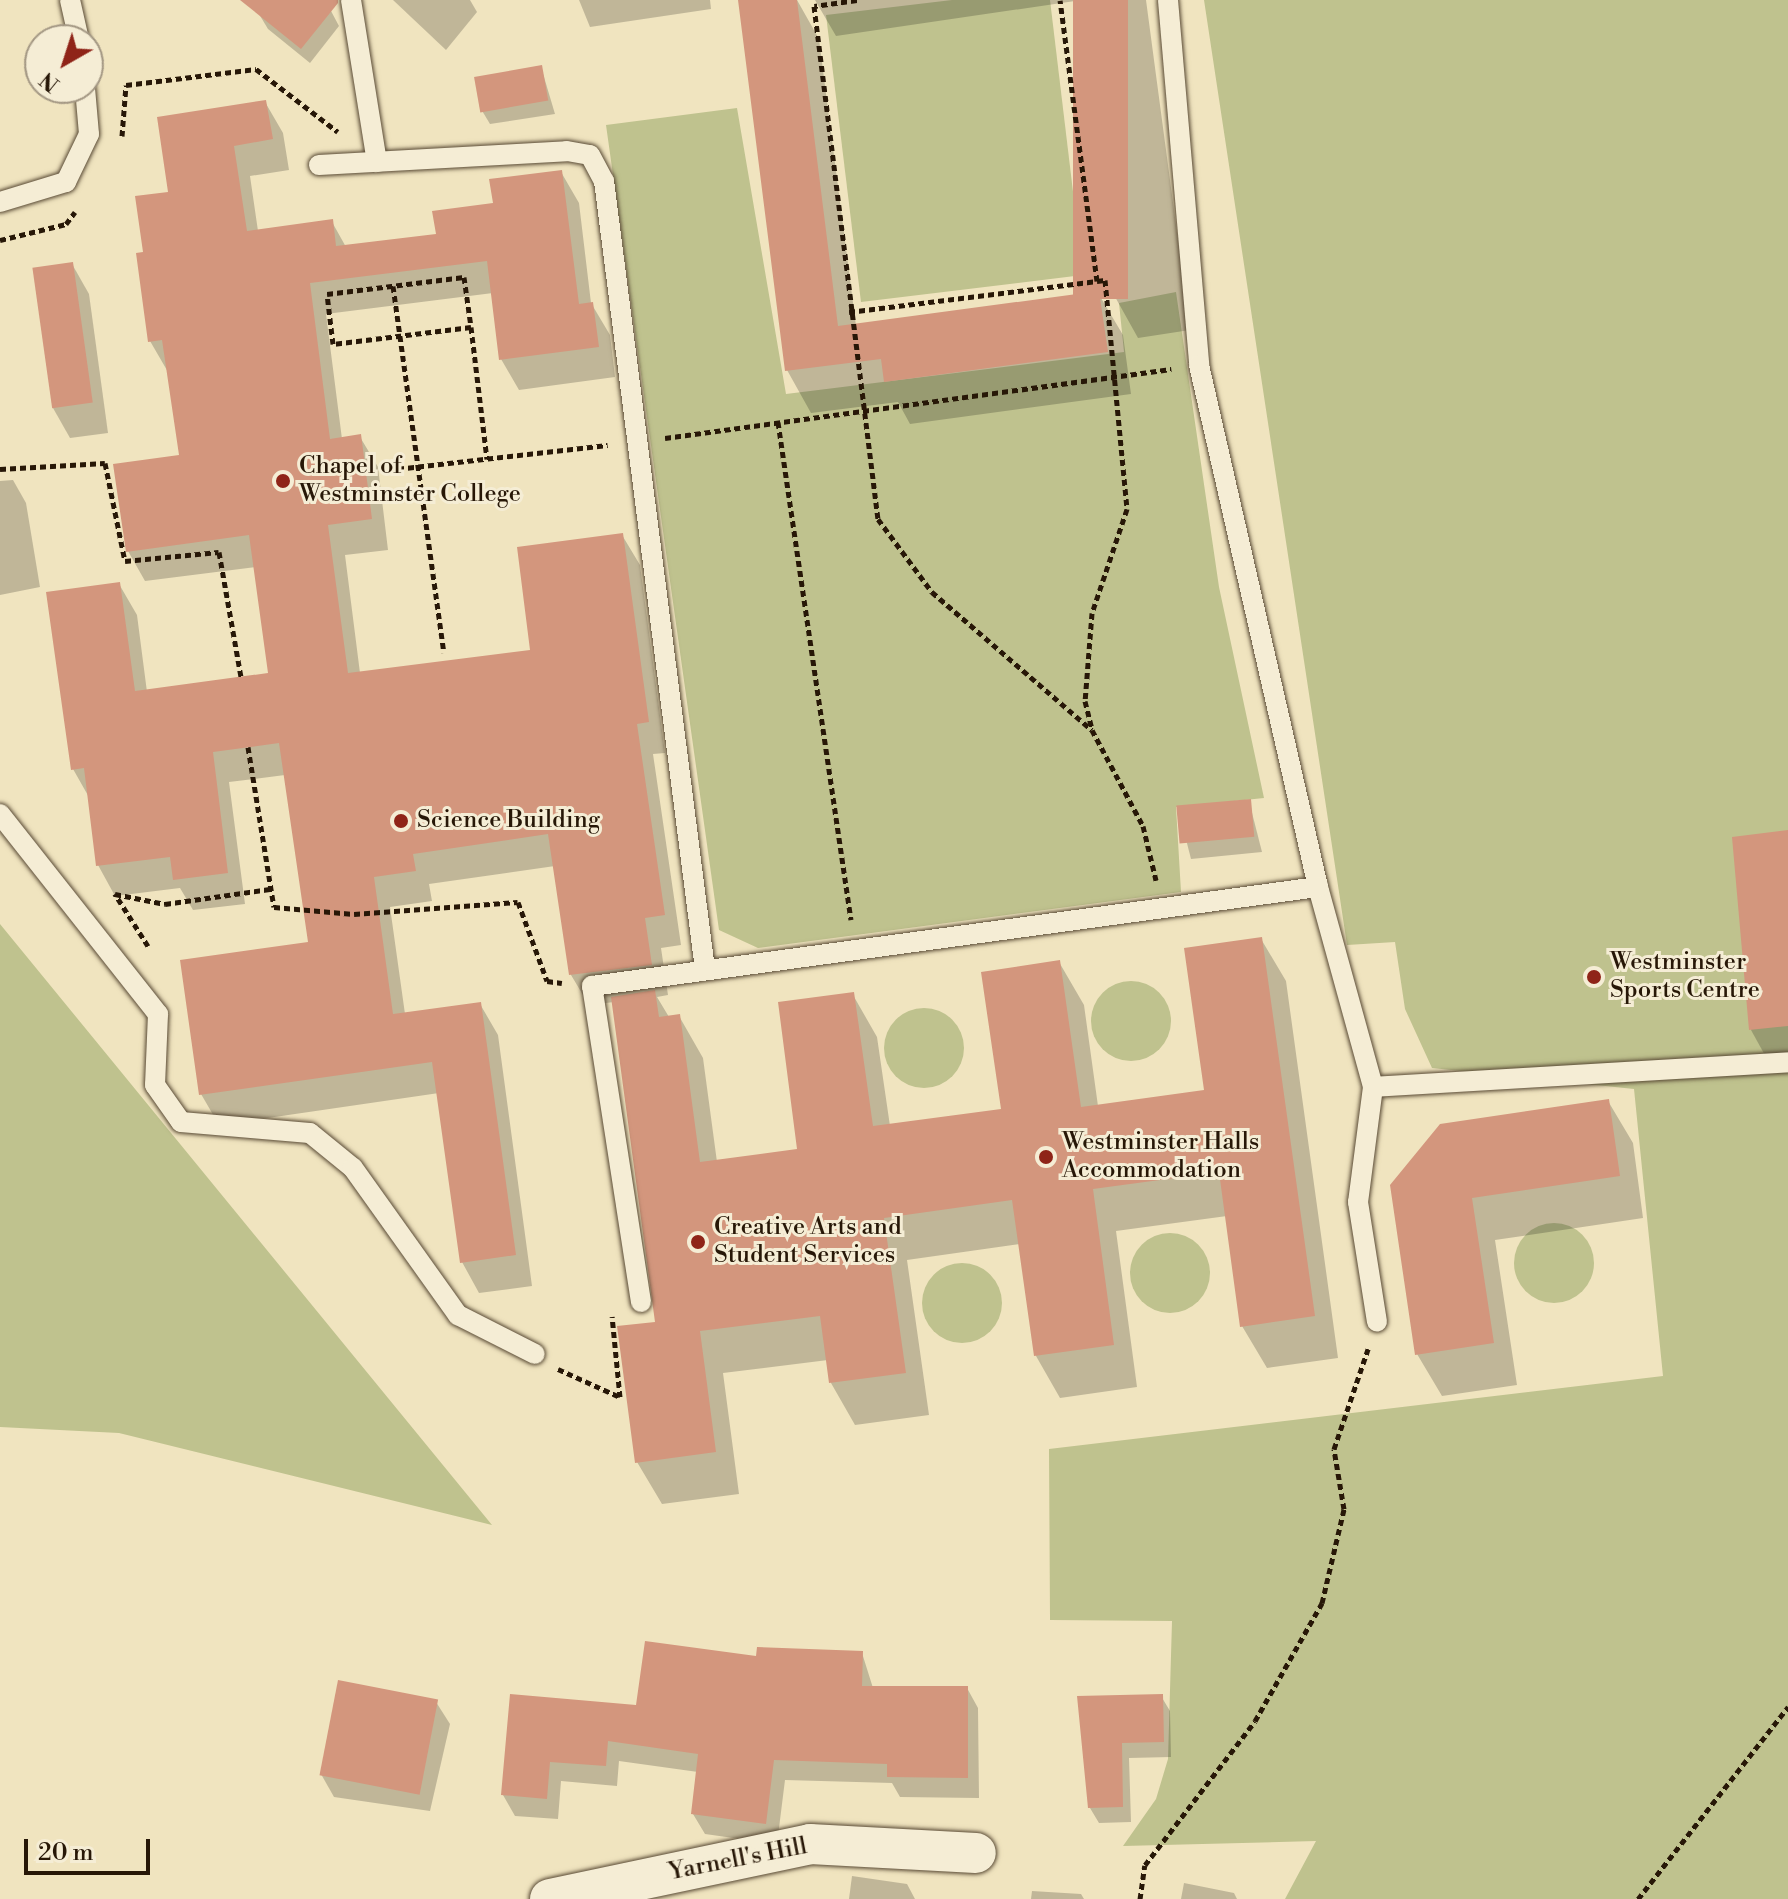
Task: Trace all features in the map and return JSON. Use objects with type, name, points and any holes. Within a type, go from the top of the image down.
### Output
[{"type":"street","name":"Yarnell's Hill","points":[[550,1899],[810,1844],[976,1853]]},
{"type":"lane","points":[[70,0],[75,24]]},
{"type":"lane","points":[[351,0],[377,162]]},
{"type":"lane","points":[[1168,0],[1199,365],[1318,887],[1373,1087],[1358,1202],[1377,1322]]},
{"type":"lane","points":[[0,202],[66,182],[89,134],[86,104]]},
{"type":"lane","points":[[319,165],[590,155],[604,181],[705,969]]},
{"type":"lane","points":[[0,814],[158,1014],[155,1085],[181,1122],[310,1133],[353,1168],[458,1315],[535,1354]]},
{"type":"lane","points":[[641,1302],[592,986],[1318,887]]},
{"type":"lane","points":[[1373,1087],[1788,1062]]},
{"type":"path","points":[[857,0],[814,6],[860,412],[878,519],[932,592],[1092,730]]},
{"type":"path","points":[[1060,0],[1097,281]]},
{"type":"path","points":[[117,144],[126,85],[256,69],[377,162]]},
{"type":"path","points":[[0,240],[66,224],[82,201]]},
{"type":"path","points":[[471,327],[333,344],[327,294],[464,277],[471,327],[487,459]]},
{"type":"path","points":[[849,312],[1105,280],[1127,509],[1092,613],[1085,701],[1092,730],[1156,860],[1156,909]]},
{"type":"path","points":[[393,286],[421,467],[444,652]]},
{"type":"path","points":[[388,470],[636,442],[1199,365]]},
{"type":"path","points":[[778,422],[855,949]]},
{"type":"path","points":[[0,469],[105,463],[125,561],[219,552],[241,677]]},
{"type":"path","points":[[248,747],[274,907],[354,914],[518,902],[547,981],[592,986]]},
{"type":"path","points":[[115,957],[150,949],[115,894],[165,904],[270,889]]},
{"type":"path","points":[[535,1354],[620,1397],[612,1309],[641,1302]]},
{"type":"path","points":[[1140,1899],[1145,1865],[1255,1721],[1322,1603],[1344,1509],[1334,1449],[1377,1322]]},
{"type":"path","points":[[1638,1899],[1788,1707]]},
{"type":"green space","points":[[952,0],[1050,0],[1083,275],[861,302],[826,15]]},
{"type":"green space","name":"Westminster Sports Centre","points":[[1204,0],[1788,0],[1788,1899],[1285,1899],[1316,1841],[1123,1846],[1156,1799],[1168,1759],[1172,1621],[1050,1620],[1049,1449],[1663,1376],[1634,1089],[1432,1068],[1405,1009],[1395,942],[1347,945]]},
{"type":"green space","points":[[737,108],[786,394],[1124,352],[1119,303],[1176,292],[1219,587],[1264,798],[1176,807],[1181,892],[758,948],[719,930],[606,125]]},
{"type":"green space","points":[[0,924],[492,1525],[119,1433],[0,1427]]},
{"type":"green space","points":[[1131,981],[1146,984],[1159,993],[1168,1006],[1171,1021],[1168,1036],[1159,1049],[1146,1058],[1131,1061],[1116,1058],[1103,1049],[1094,1036],[1091,1021],[1094,1006],[1103,993],[1116,984]]},
{"type":"green space","points":[[924,1008],[939,1011],[952,1020],[961,1033],[964,1048],[961,1063],[952,1076],[939,1085],[924,1088],[909,1085],[896,1076],[887,1063],[884,1048],[887,1033],[896,1020],[909,1011]]},
{"type":"green space","points":[[1554,1223],[1569,1226],[1582,1235],[1591,1248],[1594,1263],[1591,1278],[1582,1291],[1569,1300],[1554,1303],[1539,1300],[1526,1291],[1517,1278],[1514,1263],[1517,1248],[1526,1235],[1539,1226]]},
{"type":"green space","points":[[1170,1233],[1185,1236],[1198,1245],[1207,1258],[1210,1273],[1207,1288],[1198,1301],[1185,1310],[1170,1313],[1155,1310],[1142,1301],[1133,1288],[1130,1273],[1133,1258],[1142,1245],[1155,1236]]},
{"type":"green space","points":[[962,1263],[977,1266],[990,1275],[999,1288],[1002,1303],[999,1318],[990,1331],[977,1340],[962,1343],[947,1340],[934,1331],[925,1318],[922,1303],[925,1288],[934,1275],[947,1266]]},
{"type":"building","points":[[240,0],[338,0],[338,3],[301,49]]},
{"type":"building","points":[[738,0],[797,0],[838,326],[1099,291],[1108,352],[884,382],[881,359],[785,371]]},
{"type":"building","points":[[1073,0],[1128,0],[1128,299],[1073,299]]},
{"type":"building","points":[[542,65],[548,100],[480,112],[474,77]]},
{"type":"building","points":[[266,100],[273,139],[234,146],[247,231],[333,219],[336,246],[436,234],[432,211],[493,203],[489,179],[562,170],[579,304],[593,302],[599,347],[499,360],[487,261],[310,283],[330,439],[361,434],[372,519],[328,525],[348,673],[530,650],[517,547],[623,533],[649,722],[637,724],[665,915],[645,918],[652,965],[569,975],[548,834],[413,854],[416,871],[374,877],[393,1014],[481,1002],[516,1255],[460,1263],[432,1062],[199,1095],[180,960],[308,942],[279,743],[213,752],[228,873],[173,880],[170,857],[96,866],[84,768],[71,770],[46,592],[120,582],[135,691],[268,673],[249,535],[126,552],[113,464],[179,455],[162,340],[148,342],[136,253],[143,252],[135,196],[168,192],[157,117]]},
{"type":"building","points":[[73,262],[93,403],[52,408],[32,268]]},
{"type":"building","points":[[1251,799],[1254,837],[1180,843],[1176,806]]},
{"type":"building","points":[[1788,830],[1788,1026],[1749,1030],[1732,837]]},
{"type":"building","name":"Westminster Halls Accommodation","points":[[1262,937],[1315,1316],[1240,1327],[1219,1172],[1093,1189],[1114,1345],[1034,1356],[1012,1200],[884,1218],[906,1373],[829,1383],[820,1316],[700,1331],[716,1452],[635,1463],[617,1326],[655,1322],[611,997],[655,990],[659,1017],[680,1014],[700,1162],[797,1149],[778,1002],[854,992],[873,1126],[1001,1109],[981,972],[1060,960],[1081,1107],[1204,1090],[1184,948]]},
{"type":"building","points":[[1609,1099],[1620,1176],[1472,1198],[1494,1343],[1415,1355],[1390,1185],[1440,1124]]},
{"type":"building","points":[[645,1641],[756,1656],[757,1647],[863,1651],[862,1686],[968,1686],[968,1778],[887,1777],[887,1764],[774,1760],[766,1824],[691,1814],[698,1754],[608,1741],[606,1766],[550,1762],[547,1799],[501,1795],[510,1694],[636,1705]]},
{"type":"building","points":[[338,1680],[438,1699],[420,1795],[319,1775]]},
{"type":"building","points":[[1163,1694],[1164,1742],[1122,1743],[1123,1807],[1088,1808],[1077,1696]]},
{"type":"place","name":"Chapel of Westminster College","points":[[283,481]]},
{"type":"place","name":"Science Building","points":[[401,821]]},
{"type":"place","name":"Westminster Sports Centre","points":[[1594,977]]},
{"type":"place","name":"Westminster Halls Accommodation","points":[[1046,1157]]},
{"type":"place","name":"Creative Arts and Student Services","points":[[698,1242]]}]
